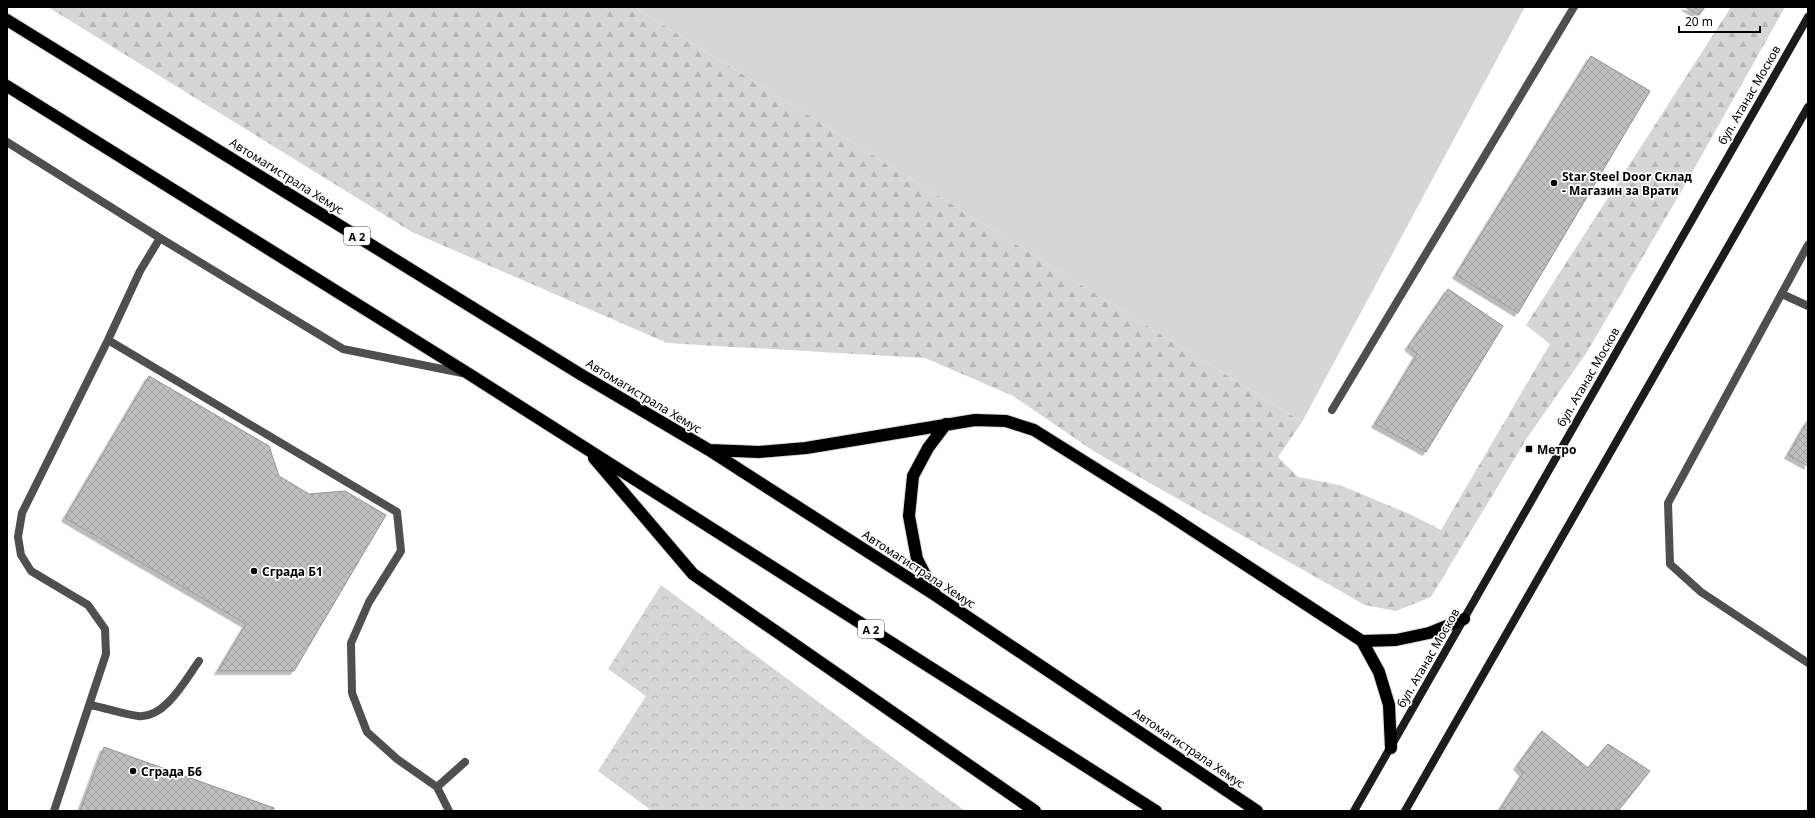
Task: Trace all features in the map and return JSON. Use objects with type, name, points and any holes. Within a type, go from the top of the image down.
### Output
[{"type":"highway","name":"Автомагистрала Хемус","points":[[7,20],[574,370],[709,450],[935,595],[1257,811]]},
{"type":"highway","name":"A 2","points":[[7,86],[469,374],[1156,811]]},
{"type":"highway","points":[[709,450],[759,452],[806,448],[975,420],[1006,421],[1034,430],[1160,509],[1362,641],[1379,672],[1389,705],[1391,748]]},
{"type":"highway","points":[[935,595],[917,559],[909,516],[913,476],[928,448],[946,424]]},
{"type":"highway","points":[[585,448],[693,574],[1035,811]]},
{"type":"highway","points":[[1362,641],[1396,640],[1429,633],[1464,619]]},
{"type":"main road","name":"бул. Атанас Москов","points":[[1354,811],[1808,17]]},
{"type":"main road","points":[[1405,811],[1808,107]]},
{"type":"lane","points":[[1332,410],[1574,7]]},
{"type":"lane","points":[[7,142],[160,238],[343,349],[469,374]]},
{"type":"lane","points":[[54,811],[106,654],[105,629],[88,605],[31,571],[21,555],[18,537],[22,513],[108,340],[140,271],[160,238]]},
{"type":"lane","points":[[1808,245],[1668,503],[1670,564],[1701,592],[1808,663]]},
{"type":"lane","points":[[1782,294],[1808,306]]},
{"type":"lane","points":[[108,340],[397,512],[401,551],[369,602],[351,644],[352,693],[367,732],[398,759],[437,787],[449,811]]},
{"type":"lane","points":[[90,705],[140,716],[158,712],[176,694],[199,661]]},
{"type":"lane","points":[[437,787],[465,762]]},
{"type":"green space","points":[[48,7],[634,7],[1302,422],[1278,457],[1298,477],[1340,485],[1414,516],[1441,530],[1550,344],[1526,325],[1731,7],[1785,7],[1685,185],[1587,352],[1527,438],[1431,597],[1396,611],[1365,605],[1095,452],[1013,396],[925,358],[667,343],[412,232]]},
{"type":"green space","points":[[634,7],[1525,7],[1302,422]]},
{"type":"green space","points":[[661,585],[965,811],[652,811],[598,771],[646,696],[608,669]]},
{"type":"building","points":[[1685,7],[1705,7],[1699,15]]},
{"type":"building","name":"Star Steel Door Склад - Магазин за Врати","points":[[1591,56],[1650,91],[1518,313],[1456,275]]},
{"type":"building","points":[[1448,289],[1503,326],[1426,452],[1375,424],[1417,354],[1408,347]]},
{"type":"building","name":"Сграда Б1","points":[[149,376],[269,446],[279,476],[309,494],[345,491],[386,515],[294,671],[218,671],[246,624],[65,518]]},
{"type":"building","points":[[1808,420],[1808,466],[1788,455]]},
{"type":"building","points":[[1542,731],[1588,768],[1608,744],[1650,771],[1618,811],[1499,811],[1523,773],[1517,766]]},
{"type":"building","name":"Сграда Б6","points":[[104,747],[274,808],[273,811],[80,811]]},
{"type":"place","name":"Star Steel Door Склад - Магазин за Врати","points":[[1554,183]]},
{"type":"place","name":"Метро","points":[[1529,449]]},
{"type":"place","name":"Сграда Б1","points":[[254,571]]},
{"type":"place","name":"Сграда Б6","points":[[133,771]]}]
